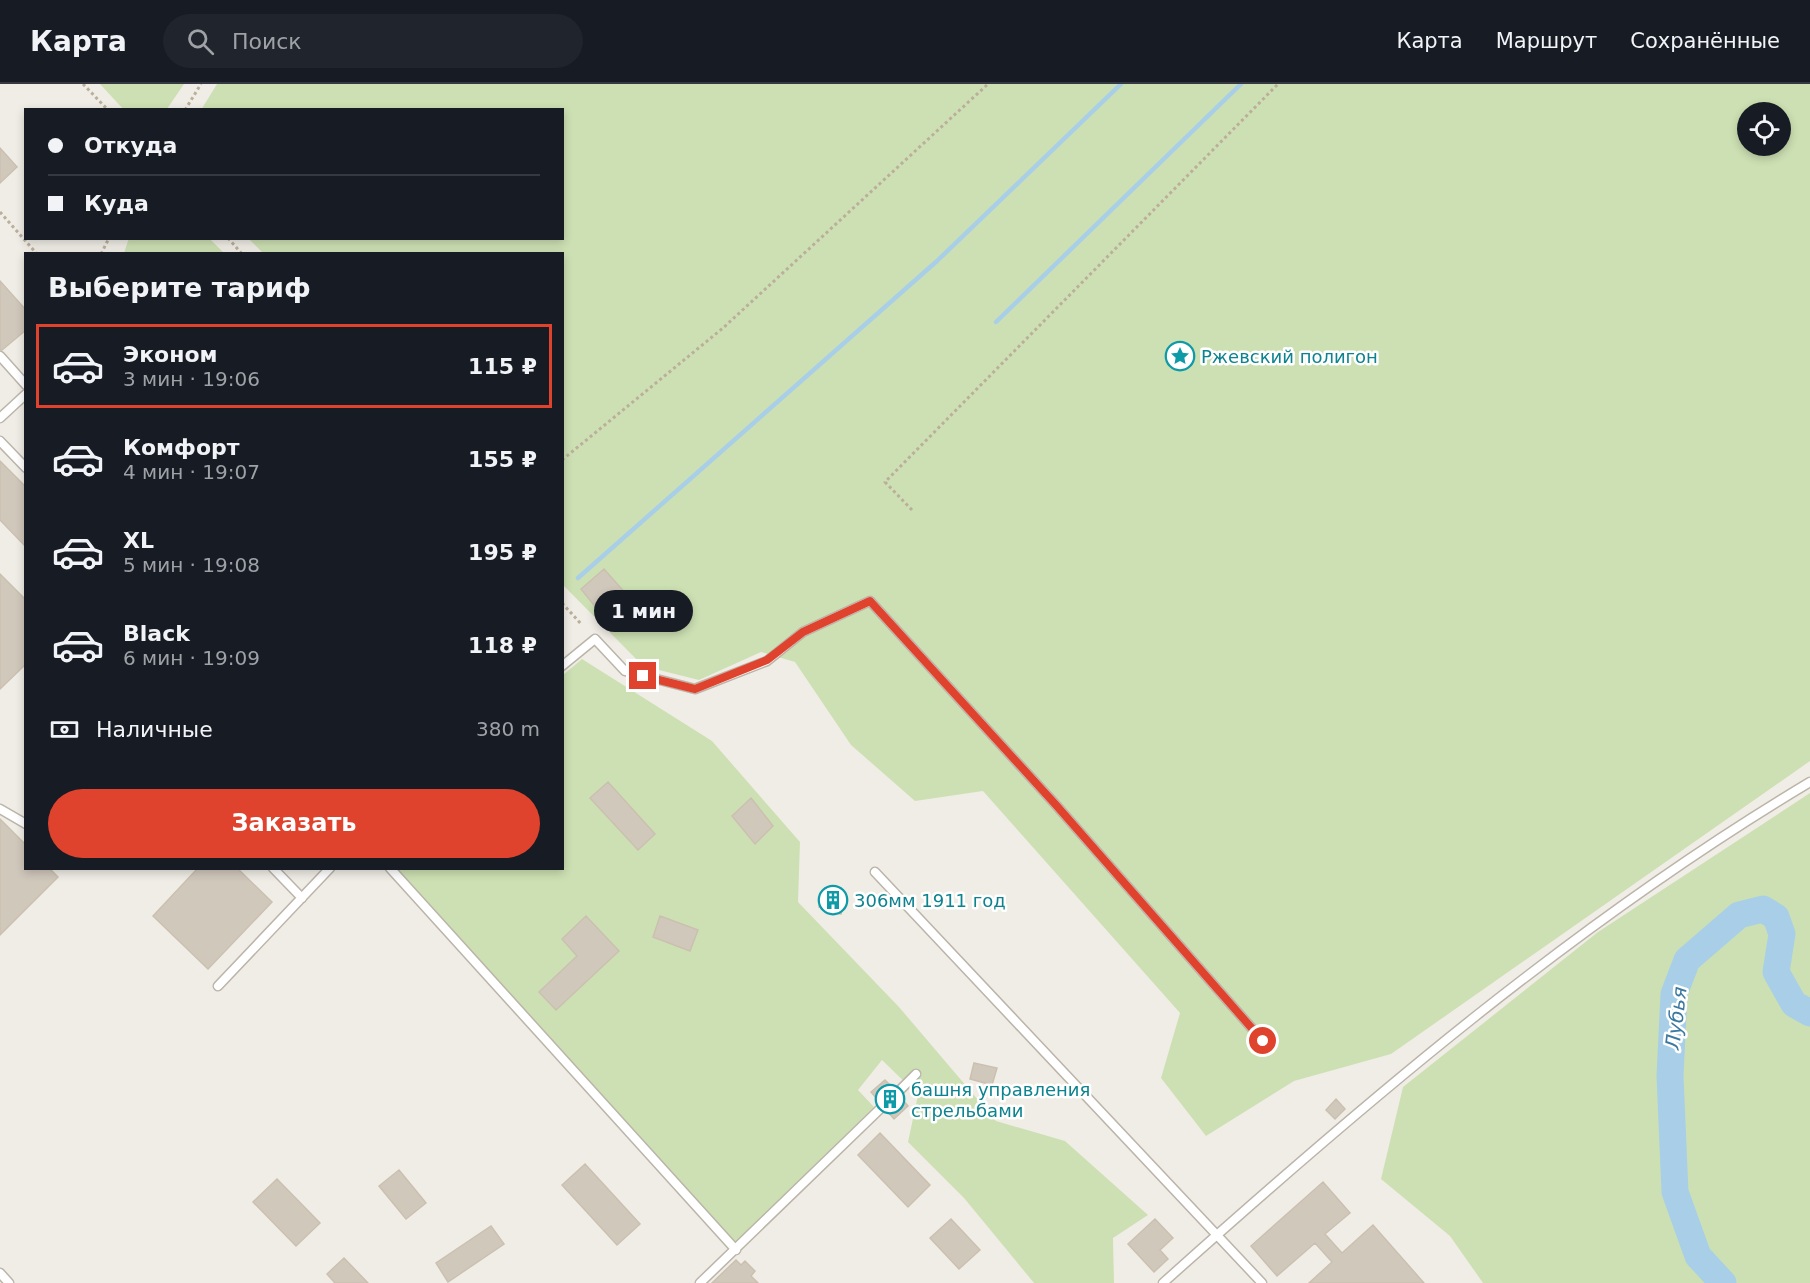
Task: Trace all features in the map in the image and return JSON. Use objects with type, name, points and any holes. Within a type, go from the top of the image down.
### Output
[{"type":"lane","points":[[0,356],[24,383]]},
{"type":"lane","points":[[0,418],[24,396]]},
{"type":"lane","points":[[0,441],[24,466]]},
{"type":"lane","points":[[564,664],[595,639],[625,672],[695,689],[767,660],[803,632],[870,601],[1056,805],[1263,1041]]},
{"type":"lane","points":[[1163,1283],[1407,1071],[1599,923],[1731,829],[1810,782]]},
{"type":"lane","points":[[0,809],[24,823]]},
{"type":"lane","points":[[275,870],[302,898]]},
{"type":"lane","points":[[218,986],[328,870]]},
{"type":"lane","points":[[392,870],[736,1250]]},
{"type":"lane","points":[[875,872],[1262,1283]]},
{"type":"lane","points":[[897,1093],[916,1074]]},
{"type":"lane","points":[[700,1283],[883,1106]]},
{"type":"lane","points":[[0,1273],[9,1283]]},
{"type":"path","points":[[83,84],[106,108]]},
{"type":"path","points":[[186,108],[201,84]]},
{"type":"path","points":[[564,458],[723,328],[988,84]]},
{"type":"path","points":[[912,510],[885,482],[1278,84]]},
{"type":"path","points":[[0,212],[24,239]]},
{"type":"path","points":[[25,240],[35,252]]},
{"type":"path","points":[[230,240],[240,252]]},
{"type":"path","points":[[564,605],[582,625]]},
{"type":"green space","points":[[100,84],[184,84],[168,108],[122,108]]},
{"type":"green space","points":[[217,84],[1810,84],[1810,761],[1391,1054],[1294,1081],[1206,1136],[1161,1078],[1180,1013],[983,791],[915,801],[851,745],[795,662],[761,652],[699,680],[643,666],[564,586],[564,252],[262,252],[250,240],[564,240],[564,108],[202,108]]},
{"type":"green space","points":[[128,240],[211,240],[223,252],[124,252]]},
{"type":"green space","points":[[582,659],[712,741],[800,842],[798,902],[899,1007],[996,1121],[1065,1141],[1148,1215],[1113,1238],[1114,1283],[1034,1283],[964,1198],[908,1142],[918,1095],[882,1060],[858,1090],[874,1107],[736,1243],[398,870],[564,870],[564,674]]},
{"type":"green space","points":[[1810,793],[1810,1283],[1483,1283],[1450,1236],[1381,1179],[1403,1087],[1598,932]]},
{"type":"building","points":[[0,148],[17,167],[0,183]]},
{"type":"building","points":[[0,281],[24,308],[24,332],[0,350]]},
{"type":"building","points":[[0,461],[24,485],[24,545],[0,520]]},
{"type":"building","points":[[604,569],[626,594],[602,615],[581,589]]},
{"type":"building","points":[[0,574],[24,598],[24,666],[0,689]]},
{"type":"building","points":[[608,782],[655,834],[638,850],[590,798]]},
{"type":"building","points":[[751,798],[773,826],[755,844],[732,816]]},
{"type":"building","points":[[0,819],[24,843],[24,870],[51,870],[58,877],[0,935]]},
{"type":"building","points":[[196,870],[239,870],[272,902],[208,969],[153,916]]},
{"type":"building","name":"306мм 1911 год","points":[[823,891],[846,897],[841,914],[819,907]]},
{"type":"building","points":[[586,916],[619,951],[556,1010],[539,992],[577,956],[562,939]]},
{"type":"building","points":[[660,916],[698,930],[690,951],[653,937]]},
{"type":"building","points":[[974,1063],[997,1068],[992,1085],[970,1079]]},
{"type":"building","name":"башня управления стрельбами","points":[[885,1080],[893,1088],[892,1097],[901,1098],[908,1106],[894,1119],[887,1111],[888,1102],[879,1101],[871,1092]]},
{"type":"building","points":[[1336,1099],[1345,1109],[1335,1119],[1326,1110]]},
{"type":"building","points":[[880,1133],[930,1185],[908,1207],[858,1155]]},
{"type":"building","points":[[585,1164],[640,1224],[617,1245],[562,1185]]},
{"type":"building","points":[[399,1170],[426,1203],[406,1219],[379,1186]]},
{"type":"building","points":[[277,1179],[320,1223],[296,1246],[253,1202]]},
{"type":"building","points":[[1323,1182],[1350,1213],[1325,1234],[1342,1253],[1373,1225],[1424,1283],[1309,1283],[1332,1262],[1315,1243],[1277,1276],[1251,1246]]},
{"type":"building","points":[[951,1219],[980,1250],[959,1269],[930,1238]]},
{"type":"building","points":[[1155,1219],[1173,1238],[1160,1250],[1168,1259],[1154,1272],[1128,1244]]},
{"type":"building","points":[[491,1226],[504,1244],[448,1282],[436,1263]]},
{"type":"building","points":[[344,1258],[368,1283],[335,1283],[327,1274]]},
{"type":"building","points":[[736,1260],[741,1265],[745,1261],[755,1271],[751,1276],[758,1283],[712,1283]]},
{"type":"waterway","points":[[578,578],[937,261],[1121,84]]},
{"type":"waterway","points":[[996,322],[1241,84]]},
{"type":"waterway","name":"Лубья","points":[[1723,1283],[1698,1256],[1675,1192],[1670,1076],[1674,994],[1687,960],[1739,915],[1763,909],[1776,917],[1782,934],[1776,972],[1794,1004],[1810,1013]]},
{"type":"place","name":"Ржевский полигон","points":[[1180,356]]},
{"type":"place","name":"306мм 1911 год","points":[[833,900]]},
{"type":"place","name":"башня управления стрельбами","points":[[890,1099]]},
{"type":"route","points":[[643,676],[695,689],[767,660],[803,632],[870,601],[1056,805],[1263,1041]]}]
